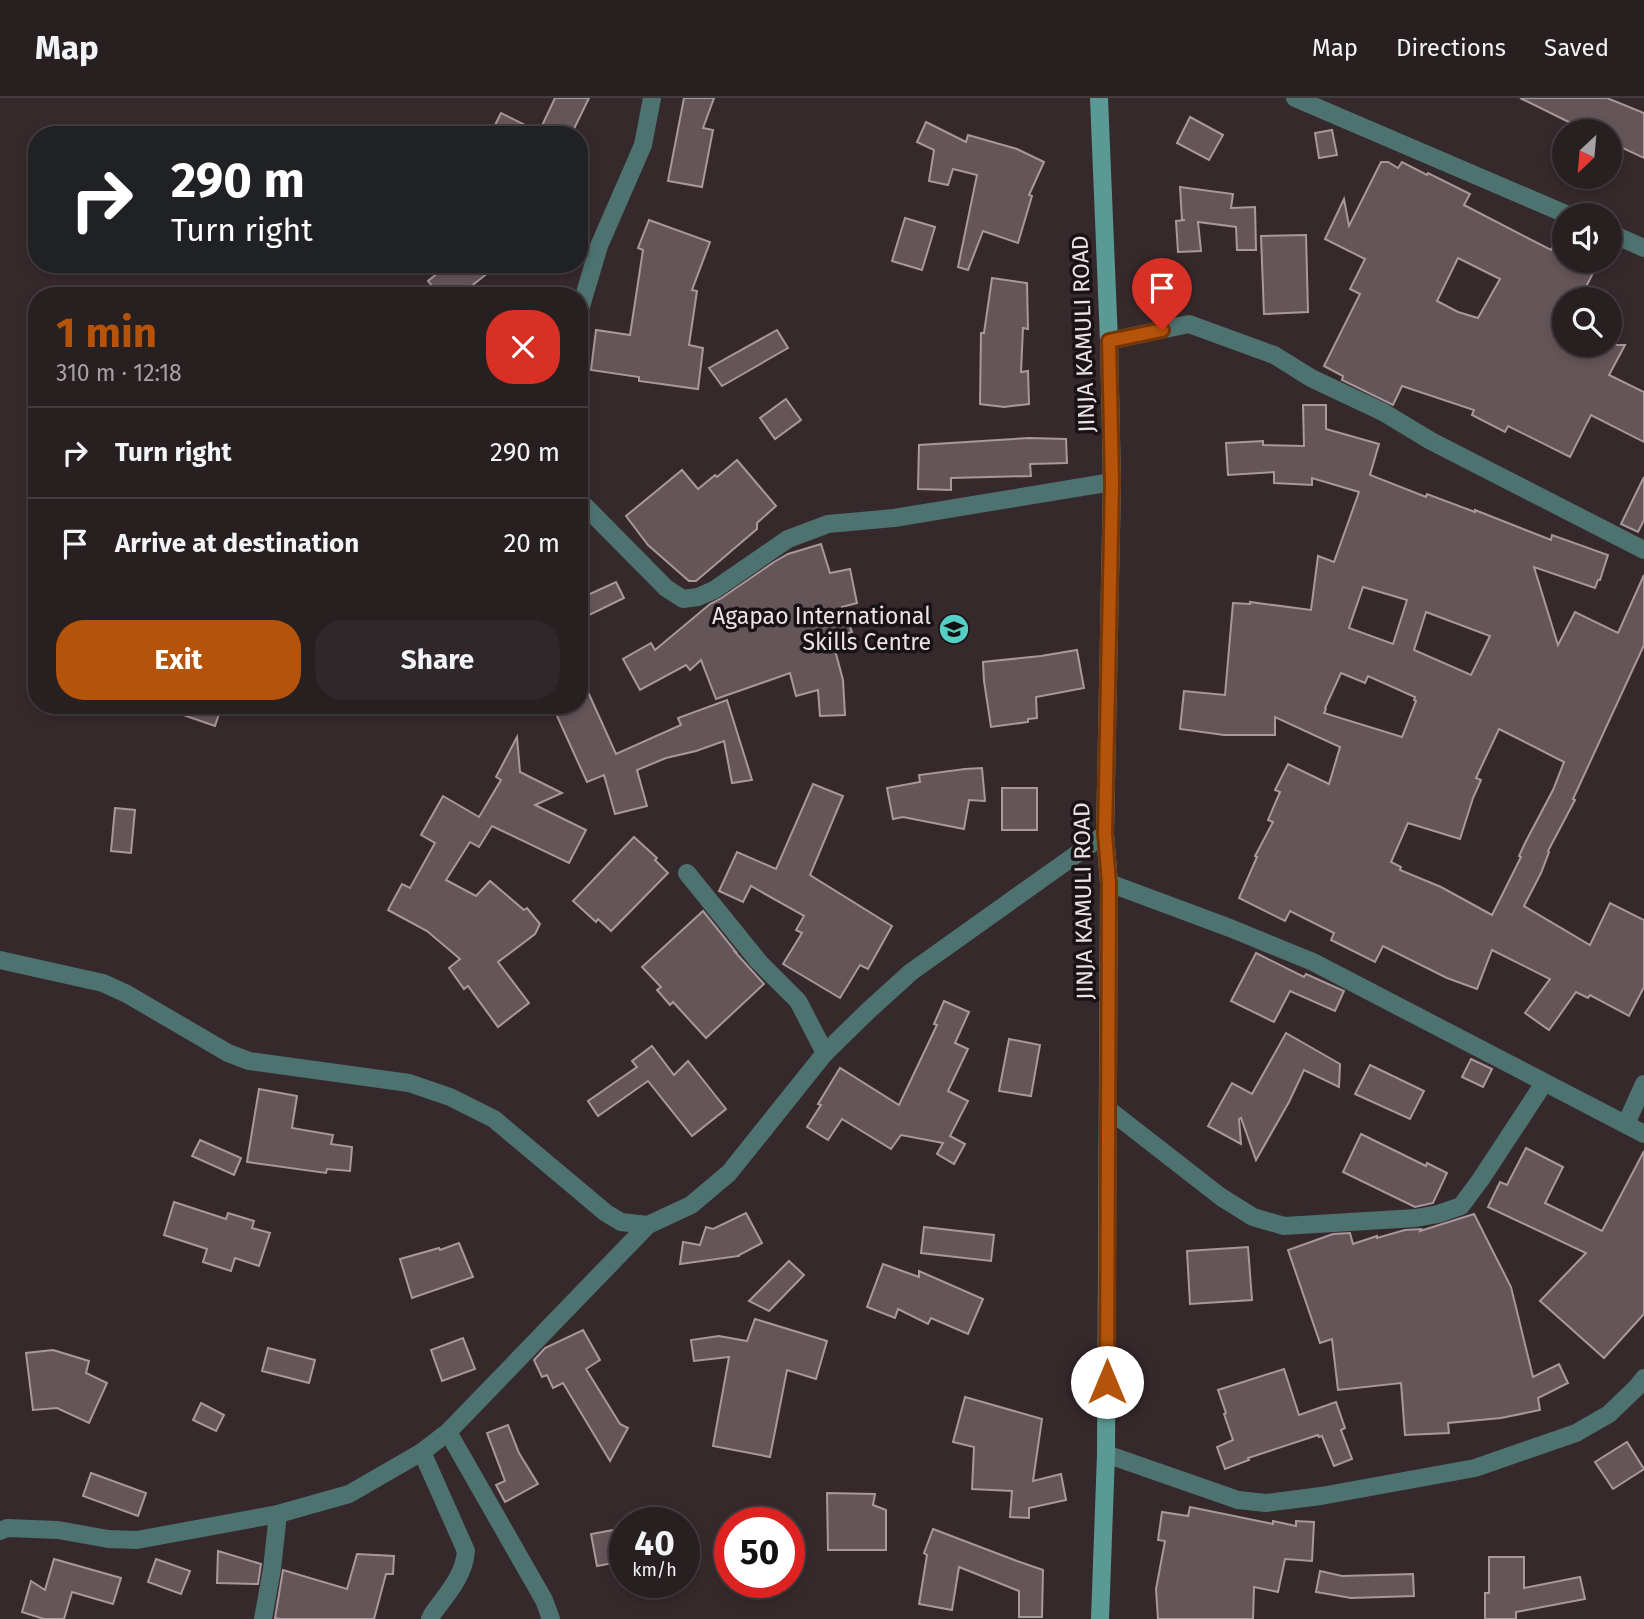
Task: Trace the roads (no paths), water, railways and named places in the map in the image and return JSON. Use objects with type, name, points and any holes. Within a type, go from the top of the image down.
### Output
[{"type":"main road","name":"JINJA KAMULI ROAD","points":[[1098,98],[1109,341],[1112,482],[1105,834],[1109,883],[1106,1454],[1100,1619]]},
{"type":"street","points":[[587,287],[599,246],[643,145],[652,98]]},
{"type":"street","points":[[1295,98],[1552,208]]},
{"type":"street","points":[[1622,238],[1644,248]]},
{"type":"street","points":[[1109,341],[1189,324],[1274,355],[1311,378],[1383,412],[1431,441],[1644,550]]},
{"type":"street","points":[[588,509],[666,587],[683,599],[698,597],[714,590],[788,539],[828,524],[894,518],[1112,482]]},
{"type":"street","points":[[0,1531],[7,1528],[58,1530],[108,1539],[137,1540],[278,1514],[349,1494],[422,1452],[448,1432],[648,1224],[691,1205],[729,1173],[825,1053],[911,972],[1105,834]]},
{"type":"street","points":[[687,873],[759,962],[798,1001],[825,1053]]},
{"type":"street","points":[[1109,883],[1313,962],[1644,1134]]},
{"type":"street","points":[[0,960],[103,983],[127,994],[228,1053],[249,1061],[409,1083],[450,1097],[494,1119],[606,1213],[621,1222],[648,1224]]},
{"type":"street","points":[[1108,1109],[1221,1197],[1253,1217],[1283,1226],[1416,1218],[1461,1206],[1544,1083]]},
{"type":"street","points":[[1626,1124],[1644,1084]]},
{"type":"street","points":[[1106,1454],[1238,1500],[1266,1503],[1321,1496],[1475,1468],[1576,1433],[1608,1413],[1644,1378]]},
{"type":"street","points":[[448,1432],[544,1600],[551,1619]]},
{"type":"street","points":[[422,1452],[466,1551],[465,1564],[458,1578],[430,1619]]},
{"type":"street","points":[[263,1619],[278,1514]]},
{"type":"place","name":"Agapao International Skills Centre","points":[[954,629]]}]
